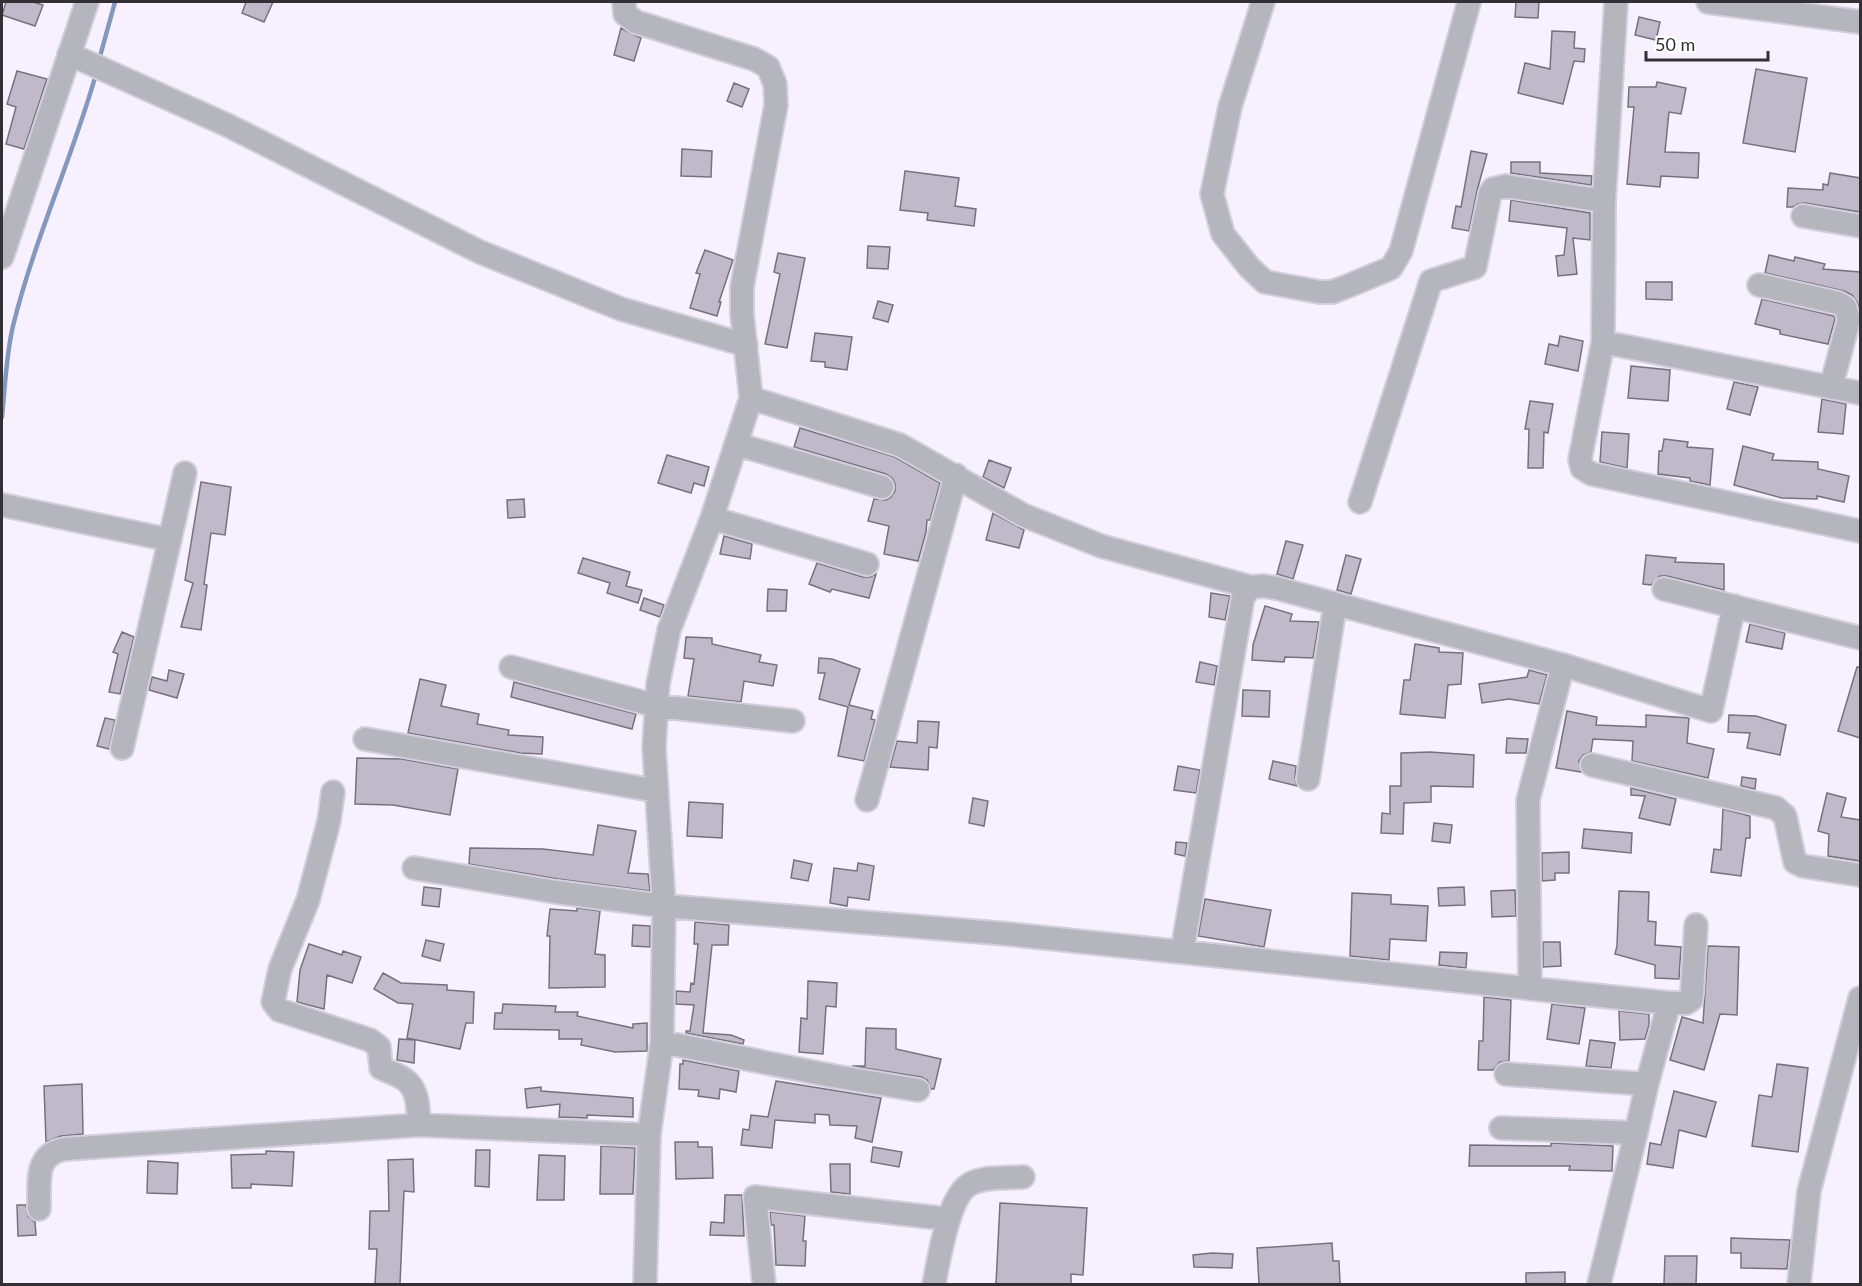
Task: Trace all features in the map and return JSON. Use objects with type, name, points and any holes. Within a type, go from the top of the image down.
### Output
[{"type":"street","points":[[2,257],[87,2]]},
{"type":"street","points":[[624,2],[625,14],[636,22],[754,59],[768,67],[775,84],[776,105],[742,287],[742,314],[751,398],[712,518],[669,630],[658,684],[654,747],[664,906],[662,1042],[649,1135],[645,1284]]},
{"type":"street","points":[[1263,2],[1230,106],[1212,194],[1223,234],[1249,267],[1265,282],[1320,292],[1332,292],[1391,268],[1401,251],[1469,2]]},
{"type":"street","points":[[1616,2],[1604,201],[1603,342],[1580,459],[1582,468],[1592,474],[1860,531]]},
{"type":"street","points":[[1708,2],[1860,22]]},
{"type":"street","points":[[69,54],[227,125],[480,252],[621,309],[746,345]]},
{"type":"street","points":[[1360,502],[1431,281],[1475,267],[1493,189],[1506,186],[1604,201]]},
{"type":"street","points":[[1803,216],[1860,226]]},
{"type":"street","points":[[1759,285],[1838,303],[1845,307],[1849,319],[1832,387]]},
{"type":"street","points":[[1603,342],[1860,393]]},
{"type":"street","points":[[751,398],[900,445],[1023,515],[1101,546],[1251,587],[1270,587],[1563,665],[1711,711],[1734,606]]},
{"type":"street","points":[[736,444],[882,487]]},
{"type":"street","points":[[122,748],[185,473]]},
{"type":"street","points":[[867,800],[956,475]]},
{"type":"street","points":[[2,505],[170,540]]},
{"type":"street","points":[[712,518],[867,564]]},
{"type":"street","points":[[1182,952],[1243,597],[1251,587]]},
{"type":"street","points":[[1664,589],[1860,638]]},
{"type":"street","points":[[1308,779],[1335,605]]},
{"type":"street","points":[[1530,987],[1528,800],[1563,665]]},
{"type":"street","points":[[511,667],[657,706],[793,721]]},
{"type":"street","points":[[365,739],[657,791]]},
{"type":"street","points":[[1592,765],[1776,808],[1785,816],[1795,862],[1803,866],[1860,875]]},
{"type":"street","points":[[333,792],[330,813],[308,900],[280,969],[273,1002],[279,1010],[370,1040],[379,1047],[381,1068],[404,1078],[413,1088],[417,1099],[419,1125]]},
{"type":"street","points":[[414,868],[556,892],[664,906],[1008,933],[1418,978],[1669,1002],[1690,1000],[1696,925]]},
{"type":"street","points":[[1799,1284],[1809,1191],[1860,998]]},
{"type":"street","points":[[1599,1284],[1669,1002]]},
{"type":"street","points":[[662,1042],[833,1076],[918,1090]]},
{"type":"street","points":[[1506,1074],[1647,1084]]},
{"type":"street","points":[[39,1209],[43,1161],[55,1151],[236,1136],[419,1125],[649,1135]]},
{"type":"street","points":[[1501,1128],[1636,1133]]},
{"type":"street","points":[[933,1284],[948,1219],[959,1195],[970,1183],[987,1179],[1023,1177]]},
{"type":"street","points":[[764,1284],[756,1197],[948,1219]]},
{"type":"building","points":[[6,2],[33,2],[43,5],[35,26],[2,15]]},
{"type":"building","points":[[246,2],[273,2],[264,22],[242,13]]},
{"type":"building","points":[[1516,2],[1539,2],[1538,18],[1515,17]]},
{"type":"building","points":[[1639,17],[1660,22],[1656,40],[1635,35]]},
{"type":"building","points":[[621,28],[641,38],[634,61],[614,55]]},
{"type":"building","points":[[1552,31],[1575,32],[1574,48],[1585,49],[1584,62],[1574,61],[1563,104],[1518,93],[1525,63],[1550,69]]},
{"type":"building","points":[[1756,69],[1807,78],[1795,152],[1743,143]]},
{"type":"building","points":[[17,71],[47,79],[24,149],[6,144],[16,107],[7,104]]},
{"type":"building","points":[[1657,82],[1686,88],[1681,114],[1669,112],[1665,152],[1699,153],[1698,178],[1661,176],[1660,187],[1627,184],[1634,107],[1628,107],[1629,87],[1656,87]]},
{"type":"building","points":[[734,83],[749,89],[742,107],[727,101]]},
{"type":"building","points":[[682,149],[712,151],[711,177],[681,176]]},
{"type":"building","points":[[1471,151],[1487,154],[1469,231],[1452,228],[1456,206],[1461,207]]},
{"type":"building","points":[[1511,162],[1540,162],[1540,173],[1592,176],[1591,185],[1511,173]]},
{"type":"building","points":[[905,171],[959,178],[955,206],[976,209],[974,226],[927,220],[928,213],[900,210]]},
{"type":"building","points":[[1830,173],[1860,178],[1860,212],[1805,203],[1787,207],[1788,188],[1823,190],[1823,184],[1828,185]]},
{"type":"building","points":[[1511,200],[1590,213],[1590,240],[1573,238],[1577,274],[1558,276],[1556,256],[1564,255],[1567,228],[1509,221]]},
{"type":"building","points":[[868,246],[890,247],[888,269],[867,268]]},
{"type":"building","points":[[705,250],[733,260],[719,302],[721,302],[717,316],[690,308],[700,274],[696,273]]},
{"type":"building","points":[[778,253],[805,258],[787,348],[765,344],[780,274],[774,272]]},
{"type":"building","points":[[1769,255],[1794,261],[1795,257],[1825,264],[1823,269],[1860,272],[1860,311],[1852,295],[1844,291],[1765,273]]},
{"type":"building","points":[[1646,282],[1672,282],[1672,300],[1646,299]]},
{"type":"building","points":[[1762,299],[1834,316],[1828,344],[1780,334],[1780,330],[1755,324]]},
{"type":"building","points":[[878,301],[893,305],[888,322],[873,318]]},
{"type":"building","points":[[815,333],[852,337],[847,370],[825,367],[825,362],[811,361]]},
{"type":"building","points":[[1560,336],[1583,341],[1578,371],[1545,364],[1549,344],[1558,346]]},
{"type":"building","points":[[1631,366],[1670,370],[1668,401],[1628,398]]},
{"type":"building","points":[[1734,382],[1758,387],[1750,415],[1727,409]]},
{"type":"building","points":[[1822,399],[1846,404],[1843,434],[1818,432]]},
{"type":"building","points":[[1530,401],[1553,404],[1548,433],[1544,432],[1543,468],[1528,468],[1529,429],[1525,429]]},
{"type":"building","points":[[800,428],[895,457],[940,483],[930,520],[927,520],[918,561],[884,554],[889,526],[868,521],[874,499],[886,500],[895,491],[892,478],[886,474],[794,447]]},
{"type":"building","points":[[1602,432],[1629,434],[1627,468],[1600,462]]},
{"type":"building","points":[[1664,439],[1688,442],[1687,447],[1713,449],[1710,485],[1690,481],[1690,478],[1658,474],[1659,451],[1662,451]]},
{"type":"building","points":[[1743,446],[1774,454],[1772,460],[1818,462],[1818,469],[1849,476],[1844,502],[1817,496],[1817,499],[1782,498],[1734,485]]},
{"type":"building","points":[[667,455],[709,467],[704,486],[694,483],[691,493],[658,483]]},
{"type":"building","points":[[989,460],[1011,468],[1004,488],[983,477]]},
{"type":"building","points":[[201,482],[231,487],[225,535],[211,533],[201,630],[181,627],[193,583],[185,580]]},
{"type":"building","points":[[524,499],[525,517],[508,518],[507,500]]},
{"type":"building","points":[[993,513],[1024,530],[1019,548],[986,540]]},
{"type":"building","points":[[724,536],[752,544],[750,559],[720,554]]},
{"type":"building","points":[[1286,541],[1303,545],[1293,579],[1277,574]]},
{"type":"building","points":[[1346,555],[1361,559],[1351,594],[1337,590]]},
{"type":"building","points":[[1646,555],[1676,558],[1675,562],[1724,564],[1724,590],[1667,576],[1660,576],[1651,585],[1643,584]]},
{"type":"building","points":[[583,558],[630,572],[626,586],[642,590],[638,603],[607,593],[610,583],[578,573]]},
{"type":"building","points":[[817,563],[863,577],[876,574],[869,598],[832,589],[830,592],[809,584]]},
{"type":"building","points":[[768,589],[787,590],[786,611],[767,611]]},
{"type":"building","points":[[1211,593],[1230,596],[1225,620],[1209,617]]},
{"type":"building","points":[[644,598],[664,605],[660,617],[640,610]]},
{"type":"building","points":[[1265,606],[1292,614],[1290,621],[1319,622],[1313,658],[1285,657],[1284,662],[1252,660],[1253,645]]},
{"type":"building","points":[[1750,624],[1785,633],[1782,649],[1746,642]]},
{"type":"building","points":[[122,632],[134,637],[120,694],[109,692],[118,654],[113,652]]},
{"type":"building","points":[[686,637],[712,638],[712,644],[761,655],[759,662],[777,665],[773,686],[744,681],[741,702],[688,696],[694,659],[684,658]]},
{"type":"building","points":[[1415,644],[1439,648],[1439,652],[1463,653],[1461,684],[1448,685],[1445,718],[1400,714],[1404,680],[1410,680]]},
{"type":"building","points":[[819,658],[832,659],[860,669],[849,705],[873,711],[871,719],[875,720],[864,761],[838,756],[848,707],[819,699],[825,673],[818,673]]},
{"type":"building","points":[[1200,662],[1217,666],[1214,685],[1196,682]]},
{"type":"building","points":[[1857,667],[1860,667],[1860,738],[1838,731]]},
{"type":"building","points":[[169,670],[184,674],[177,698],[149,690],[152,677],[167,681]]},
{"type":"building","points":[[1529,670],[1547,675],[1539,704],[1509,699],[1482,703],[1479,684],[1527,677]]},
{"type":"building","points":[[420,679],[446,685],[441,706],[479,714],[477,724],[509,730],[508,735],[543,737],[542,754],[520,753],[408,733]]},
{"type":"building","points":[[514,682],[636,714],[632,729],[511,697]]},
{"type":"building","points":[[1243,690],[1270,691],[1269,717],[1242,716]]},
{"type":"building","points":[[1567,711],[1597,717],[1596,725],[1646,727],[1646,715],[1689,718],[1687,743],[1714,749],[1708,778],[1632,761],[1633,741],[1593,739],[1591,752],[1583,755],[1579,761],[1581,772],[1556,768]]},
{"type":"building","points":[[1729,715],[1756,716],[1786,725],[1780,755],[1747,748],[1750,733],[1728,732]]},
{"type":"building","points":[[105,718],[115,720],[109,749],[97,746]]},
{"type":"building","points":[[918,721],[939,722],[937,748],[929,747],[928,770],[890,767],[897,741],[917,743]]},
{"type":"building","points":[[1507,738],[1528,739],[1526,753],[1506,753]]},
{"type":"building","points":[[1401,753],[1474,755],[1473,787],[1431,786],[1431,802],[1404,803],[1403,834],[1381,833],[1382,813],[1390,814],[1390,786],[1401,786]]},
{"type":"building","points":[[357,758],[402,759],[458,769],[450,815],[393,805],[355,804]]},
{"type":"building","points":[[1273,761],[1296,766],[1297,786],[1269,779]]},
{"type":"building","points":[[1178,766],[1200,770],[1196,793],[1174,790]]},
{"type":"building","points":[[1742,777],[1756,779],[1755,789],[1741,786]]},
{"type":"building","points":[[1631,788],[1676,799],[1670,825],[1639,818],[1645,796],[1631,795]]},
{"type":"building","points":[[1827,793],[1846,798],[1841,817],[1860,820],[1860,861],[1828,856],[1829,834],[1818,831]]},
{"type":"building","points":[[973,798],[988,801],[984,826],[969,823]]},
{"type":"building","points":[[689,802],[723,804],[722,838],[687,836]]},
{"type":"building","points":[[1723,809],[1750,816],[1750,838],[1746,838],[1741,876],[1711,872],[1714,849],[1721,850]]},
{"type":"building","points":[[1434,823],[1452,825],[1450,843],[1432,841]]},
{"type":"building","points":[[598,825],[636,831],[628,873],[648,874],[650,891],[469,864],[470,848],[543,849],[593,855]]},
{"type":"building","points":[[1584,829],[1632,833],[1631,853],[1582,848]]},
{"type":"building","points":[[1176,842],[1187,843],[1185,856],[1175,854]]},
{"type":"building","points":[[1569,852],[1569,873],[1555,873],[1555,880],[1542,881],[1542,853]]},
{"type":"building","points":[[794,860],[812,864],[808,881],[791,878]]},
{"type":"building","points":[[858,863],[874,866],[869,900],[848,897],[847,906],[830,903],[834,868],[857,871]]},
{"type":"building","points":[[424,887],[441,889],[439,907],[422,905]]},
{"type":"building","points":[[1464,887],[1465,905],[1439,906],[1438,888]]},
{"type":"building","points":[[1515,890],[1516,916],[1492,917],[1491,891]]},
{"type":"building","points":[[1619,891],[1649,892],[1648,921],[1656,922],[1655,945],[1681,947],[1679,979],[1655,978],[1655,965],[1615,954]]},
{"type":"building","points":[[1352,893],[1391,895],[1391,904],[1428,906],[1426,941],[1390,939],[1389,960],[1350,956]]},
{"type":"building","points":[[1205,899],[1271,910],[1264,947],[1198,936]]},
{"type":"building","points":[[577,908],[600,911],[595,954],[605,955],[605,987],[549,988],[550,936],[547,936],[550,909],[577,911]]},
{"type":"building","points":[[695,922],[729,925],[728,945],[712,945],[703,1033],[731,1035],[744,1040],[743,1044],[686,1033],[690,1031],[694,1005],[676,1004],[676,991],[690,992],[691,983],[694,984],[698,944],[694,944]]},
{"type":"building","points":[[633,925],[650,926],[650,947],[632,946]]},
{"type":"building","points":[[426,940],[444,944],[440,961],[422,956]]},
{"type":"building","points":[[1543,942],[1560,942],[1561,966],[1543,967]]},
{"type":"building","points":[[309,944],[342,955],[343,951],[361,957],[352,983],[327,975],[324,1009],[297,1002],[300,970]]},
{"type":"building","points":[[1708,946],[1739,947],[1737,1015],[1720,1014],[1704,1070],[1670,1060],[1682,1017],[1703,1023]]},
{"type":"building","points":[[1440,952],[1467,953],[1466,968],[1439,965]]},
{"type":"building","points":[[383,973],[401,983],[447,985],[447,990],[474,992],[473,1023],[466,1023],[460,1049],[407,1038],[413,1004],[398,1003],[374,989]]},
{"type":"building","points":[[808,981],[837,983],[836,1007],[826,1006],[823,1054],[799,1052],[801,1018],[807,1019]]},
{"type":"building","points":[[1484,997],[1511,1000],[1509,1061],[1500,1062],[1493,1070],[1478,1070],[1479,1041],[1483,1041]]},
{"type":"building","points":[[503,1004],[556,1006],[555,1012],[578,1012],[577,1016],[633,1028],[633,1024],[647,1023],[647,1051],[615,1052],[581,1045],[582,1039],[559,1039],[559,1030],[494,1029],[495,1013],[502,1013]]},
{"type":"building","points":[[1552,1004],[1585,1008],[1579,1044],[1547,1039]]},
{"type":"building","points":[[1619,1011],[1649,1014],[1645,1039],[1620,1040]]},
{"type":"building","points":[[866,1028],[896,1029],[896,1049],[941,1059],[934,1089],[931,1089],[927,1080],[921,1077],[852,1066],[865,1066]]},
{"type":"building","points":[[399,1039],[415,1040],[414,1063],[397,1060]]},
{"type":"building","points":[[1590,1040],[1615,1043],[1611,1068],[1586,1066]]},
{"type":"building","points":[[683,1060],[739,1071],[736,1092],[720,1089],[719,1099],[698,1096],[699,1090],[679,1089],[680,1064],[683,1064]]},
{"type":"building","points":[[1777,1064],[1808,1068],[1798,1152],[1752,1146],[1759,1095],[1772,1097]]},
{"type":"building","points":[[776,1081],[881,1098],[872,1142],[855,1138],[857,1126],[830,1125],[829,1115],[815,1114],[815,1123],[775,1120],[772,1148],[741,1145],[743,1129],[749,1130],[751,1115],[768,1117]]},
{"type":"building","points":[[82,1084],[83,1134],[61,1136],[46,1142],[44,1086]]},
{"type":"building","points":[[541,1087],[541,1091],[633,1098],[633,1117],[587,1115],[587,1118],[559,1117],[560,1104],[527,1108],[525,1089]]},
{"type":"building","points":[[1674,1091],[1716,1102],[1706,1137],[1679,1130],[1673,1168],[1647,1164],[1650,1143],[1661,1145]]},
{"type":"building","points":[[675,1142],[698,1142],[698,1147],[712,1147],[713,1178],[676,1179]]},
{"type":"building","points":[[1551,1143],[1613,1146],[1612,1171],[1569,1170],[1570,1166],[1469,1166],[1470,1145],[1551,1146]]},
{"type":"building","points":[[601,1146],[635,1148],[633,1194],[600,1194]]},
{"type":"building","points":[[873,1147],[902,1152],[899,1167],[871,1162]]},
{"type":"building","points":[[476,1150],[490,1150],[489,1187],[475,1186]]},
{"type":"building","points":[[266,1151],[294,1152],[292,1186],[251,1184],[251,1188],[232,1188],[231,1155],[266,1154]]},
{"type":"building","points":[[539,1155],[565,1156],[564,1200],[537,1200]]},
{"type":"building","points":[[413,1159],[414,1192],[404,1191],[400,1284],[375,1284],[377,1249],[369,1249],[370,1211],[389,1211],[388,1160]]},
{"type":"building","points":[[148,1161],[178,1163],[177,1194],[147,1193]]},
{"type":"building","points":[[830,1164],[850,1164],[850,1194],[831,1192]]},
{"type":"building","points":[[725,1195],[742,1195],[744,1236],[710,1235],[711,1222],[724,1223]]},
{"type":"building","points":[[1000,1203],[1087,1208],[1083,1275],[1071,1274],[1071,1284],[996,1284]]},
{"type":"building","points":[[17,1205],[26,1205],[28,1216],[35,1222],[36,1235],[18,1236]]},
{"type":"building","points":[[770,1212],[805,1216],[803,1241],[806,1241],[805,1266],[776,1265],[774,1225],[771,1225]]},
{"type":"building","points":[[1731,1238],[1790,1240],[1787,1269],[1741,1268],[1741,1253],[1731,1253]]},
{"type":"building","points":[[1332,1243],[1333,1261],[1339,1261],[1340,1284],[1259,1284],[1257,1248]]},
{"type":"building","points":[[1233,1254],[1232,1268],[1194,1267],[1193,1255]]},
{"type":"building","points":[[1665,1256],[1697,1256],[1696,1284],[1664,1284]]},
{"type":"building","points":[[1565,1272],[1565,1284],[1526,1284],[1526,1273]]},
{"type":"waterway","points":[[99,60],[115,2]]},
{"type":"waterway","points":[[2,417],[13,326],[31,262],[96,74]]}]
